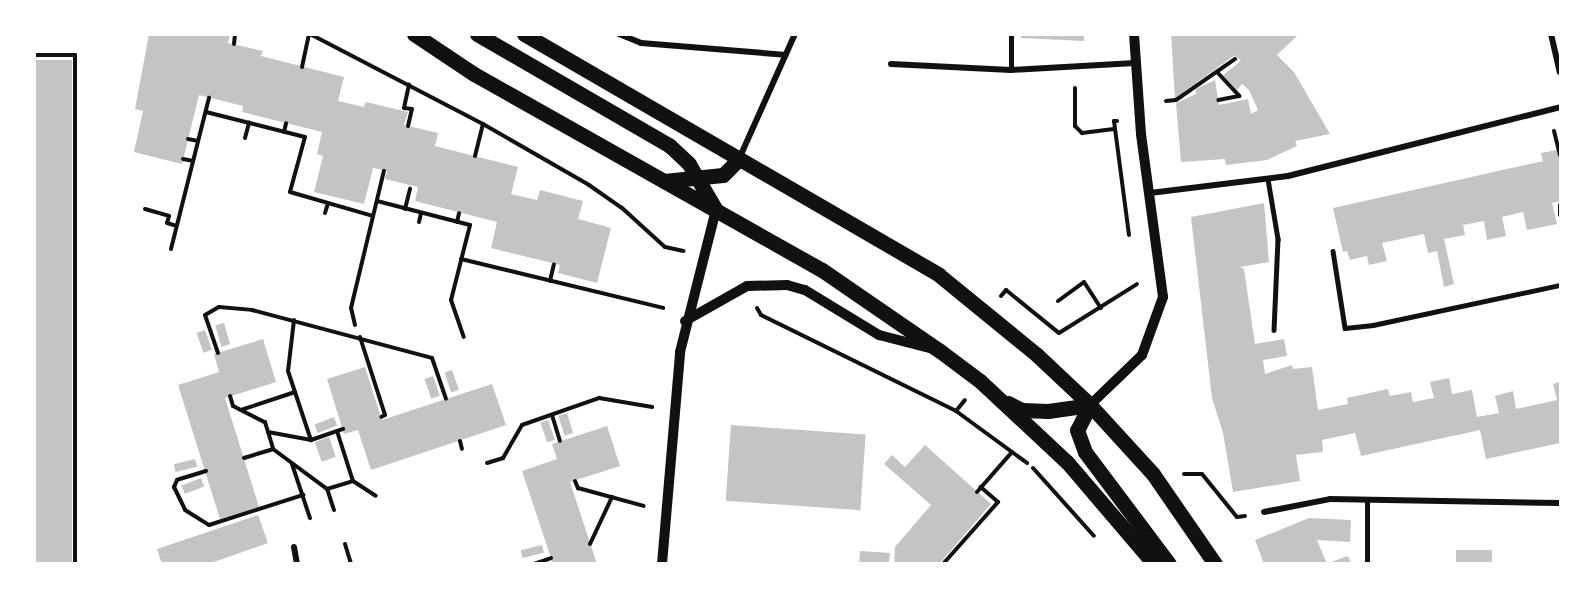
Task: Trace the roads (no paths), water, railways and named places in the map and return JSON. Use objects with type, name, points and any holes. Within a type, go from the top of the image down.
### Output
[{"type":"main road","points":[[414,34],[474,74],[822,270],[940,351],[997,398],[1067,462],[1154,564]]},
{"type":"main road","points":[[477,34],[670,146],[699,178],[716,210]]},
{"type":"main road","points":[[524,34],[939,275],[1037,354],[1090,405],[1153,474],[1212,560]]},
{"type":"main road","points":[[664,181],[723,175],[739,159]]},
{"type":"main road","points":[[997,398],[1022,410],[1048,411],[1090,405]]},
{"type":"main road","points":[[1090,405],[1077,430],[1085,452],[1169,564]]},
{"type":"street","points":[[619,34],[641,43],[786,55]]},
{"type":"street","points":[[739,159],[795,34]]},
{"type":"street","points":[[1090,405],[1142,355],[1156,325],[1164,297],[1135,63],[1134,34]]},
{"type":"street","points":[[1551,34],[1560,72]]},
{"type":"street","points":[[891,64],[1011,70],[1135,63]]},
{"type":"street","points":[[1150,193],[1268,179],[1560,107]]},
{"type":"street","points":[[662,564],[685,321],[716,210]]},
{"type":"street","points":[[685,321],[747,286],[787,285],[805,290],[879,335],[940,351]]},
{"type":"street","points":[[1264,512],[1323,499],[1560,503]]},
{"type":"street","points":[[294,547],[297,564]]},
{"type":"lane","points":[[1011,34],[1011,70]]},
{"type":"lane","points":[[1268,179],[1278,239],[1274,330]]},
{"type":"lane","points":[[1333,251],[1344,328],[1372,325],[1560,285]]},
{"type":"lane","points":[[1367,500],[1367,564]]}]
